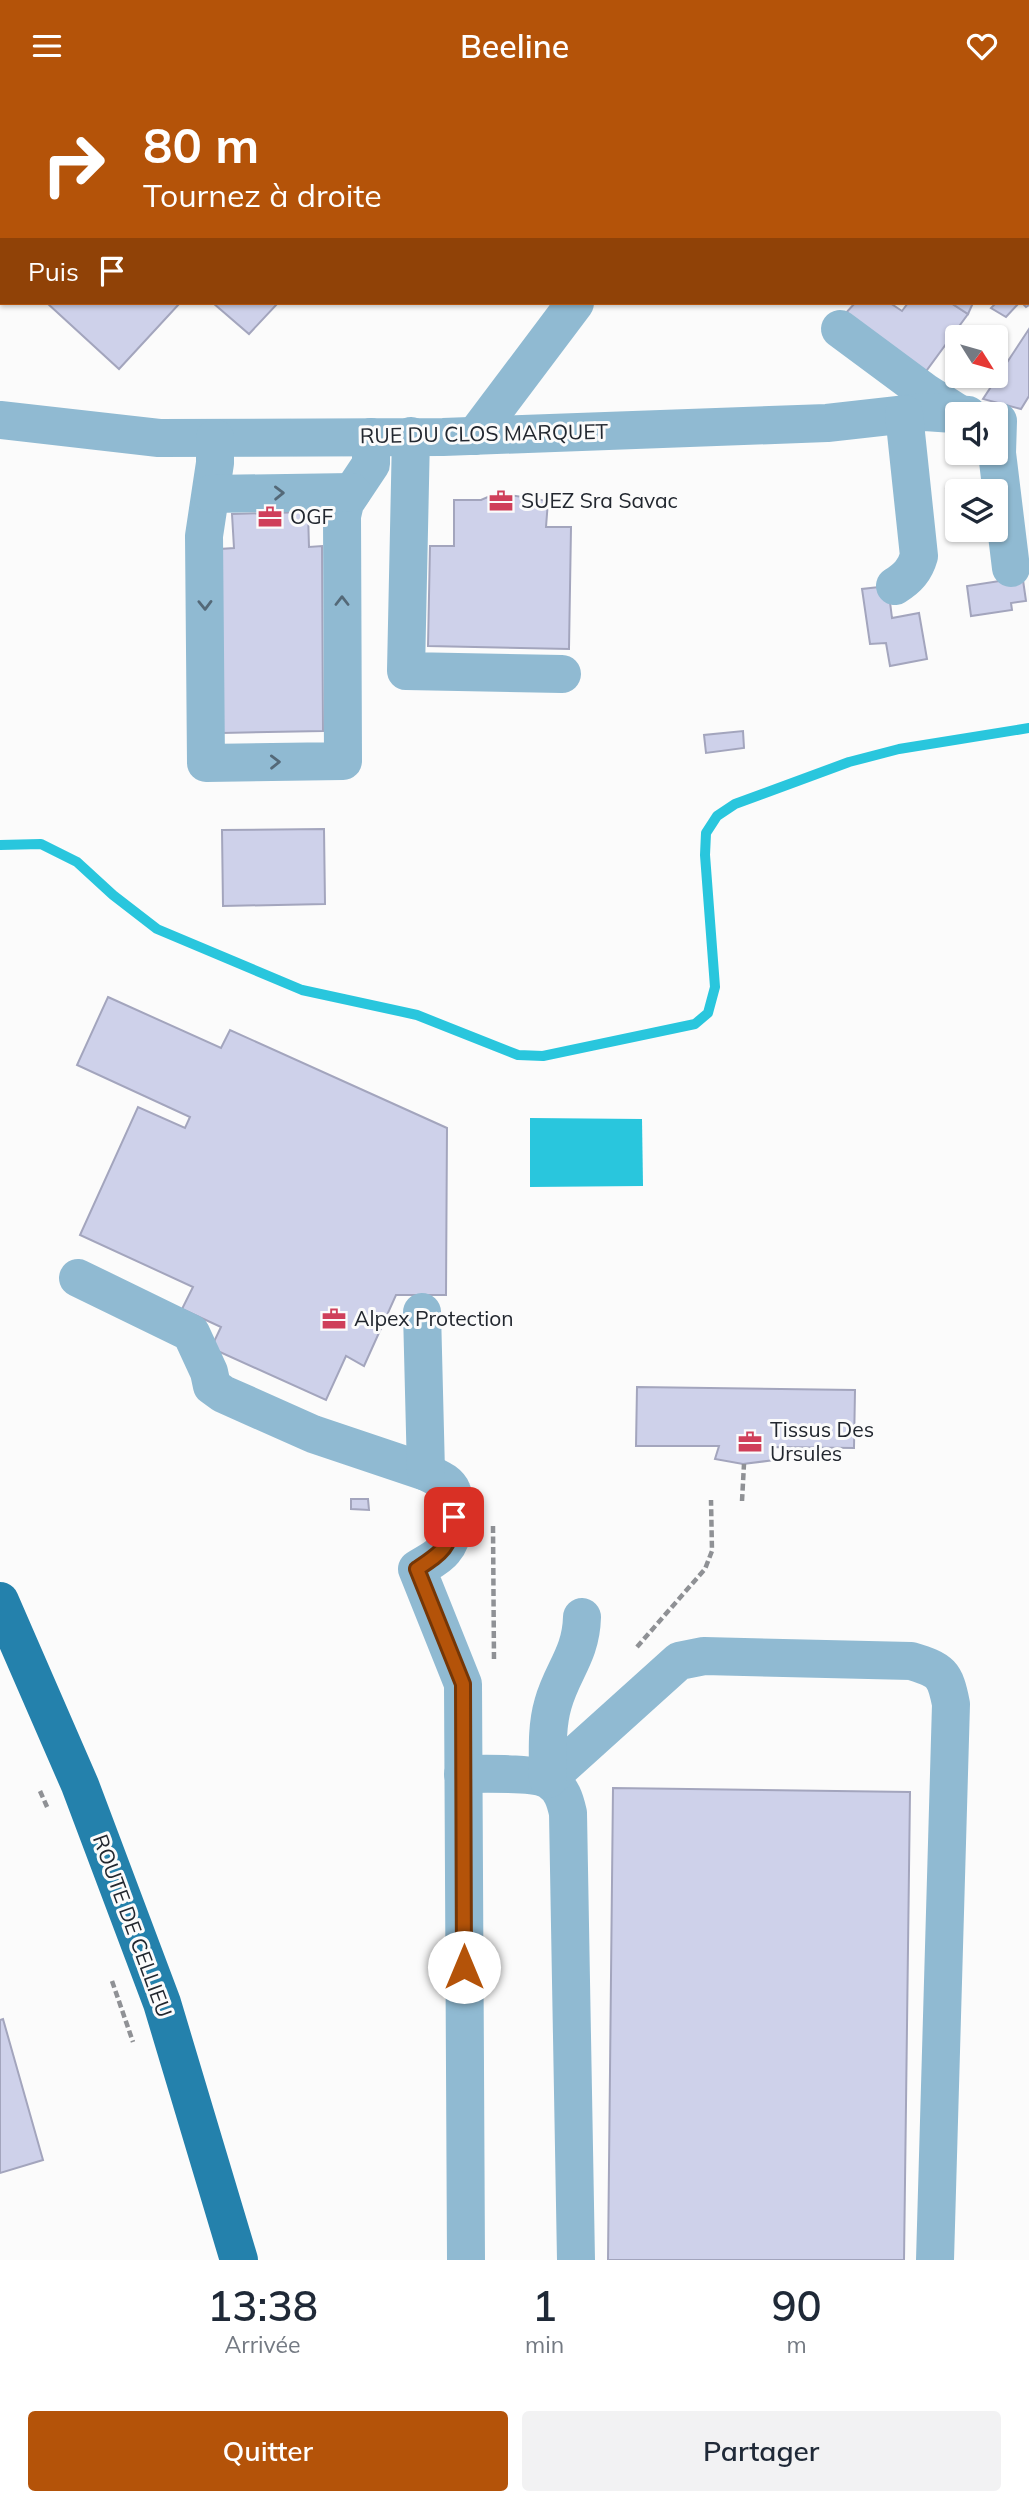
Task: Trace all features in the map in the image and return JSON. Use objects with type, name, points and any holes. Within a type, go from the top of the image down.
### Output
[{"type":"main road","name":"ROUTE DE CELLIEU","points":[[0,1601],[80,1785],[162,2003],[239,2260]]},
{"type":"street","points":[[475,436],[573,305]]},
{"type":"street","points":[[840,329],[925,392],[949,402]]},
{"type":"street","points":[[895,586],[907,578],[916,566],[919,556],[904,414]]},
{"type":"street","name":"RUE DU CLOS MARQUET","points":[[0,420],[159,438],[215,438],[475,436],[827,423],[904,414],[945,416]]},
{"type":"street","points":[[411,436],[406,671],[562,674]]},
{"type":"street","points":[[215,438],[211,494],[204,536],[206,763],[343,761],[342,516],[352,492],[371,464],[371,437]]},
{"type":"street","points":[[998,465],[1011,568]]},
{"type":"street","points":[[211,494],[352,492]]},
{"type":"street","points":[[78,1278],[191,1333],[209,1372],[212,1386],[223,1394],[313,1434],[426,1472],[443,1480],[452,1490],[455,1510],[451,1536],[443,1551],[417,1569],[463,1684],[466,2260]]},
{"type":"street","points":[[422,1312],[426,1472]]},
{"type":"street","points":[[548,1779],[548,1725],[554,1701],[579,1647],[582,1617]]},
{"type":"street","points":[[548,1779],[679,1661],[704,1656],[911,1661],[933,1668],[947,1682],[951,1704],[935,2260]]},
{"type":"street","points":[[463,1774],[548,1779],[563,1794],[568,1813],[576,2260]]},
{"type":"path","points":[[742,1501],[744,1464]]},
{"type":"path","points":[[635,1650],[705,1569],[712,1551],[711,1500]]},
{"type":"path","points":[[37,1782],[52,1819]]},
{"type":"path","points":[[109,1971],[135,2048]]},
{"type":"water","points":[[530,1118],[642,1119],[643,1186],[530,1187]]},
{"type":"building","points":[[49,305],[178,305],[119,369]]},
{"type":"building","points":[[215,305],[276,305],[249,334]]},
{"type":"building","points":[[853,305],[893,305],[902,311],[906,305],[954,305],[968,314],[960,325],[945,325],[945,345],[924,374],[843,316]]},
{"type":"building","points":[[954,305],[972,305],[968,314]]},
{"type":"building","points":[[994,305],[1017,305],[1006,317],[991,308]]},
{"type":"building","points":[[1029,329],[1029,396],[1021,409],[1008,406],[1008,402],[983,399],[990,389],[1008,389],[1008,361]]},
{"type":"building","points":[[497,493],[548,501],[546,527],[571,527],[569,649],[428,646],[430,546],[454,546],[454,500],[481,500]]},
{"type":"building","points":[[308,512],[309,547],[322,546],[323,731],[222,733],[220,549],[234,548],[232,514]]},
{"type":"building","points":[[1022,573],[1026,601],[1011,603],[1012,610],[971,616],[967,586],[1006,580]]},
{"type":"building","points":[[888,586],[892,618],[919,613],[927,659],[890,666],[886,643],[870,644],[862,589]]},
{"type":"building","points":[[743,731],[744,748],[706,753],[704,735]]},
{"type":"building","points":[[324,829],[325,904],[223,906],[222,830]]},
{"type":"building","points":[[108,997],[221,1048],[230,1030],[447,1128],[446,1295],[396,1295],[364,1366],[346,1356],[326,1400],[211,1348],[221,1327],[182,1309],[193,1287],[80,1235],[138,1107],[185,1128],[190,1117],[77,1065]]},
{"type":"building","points":[[637,1387],[855,1390],[854,1448],[771,1447],[775,1460],[743,1464],[715,1459],[719,1446],[636,1446]]},
{"type":"building","points":[[351,1499],[368,1499],[369,1510],[351,1509]]},
{"type":"building","points":[[613,1788],[910,1792],[904,2260],[608,2260]]},
{"type":"building","points":[[3,2019],[43,2160],[0,2173],[0,2020]]},
{"type":"waterway","points":[[0,845],[41,844],[77,862],[113,895],[157,929],[302,990],[417,1015],[518,1055],[543,1056],[695,1024],[708,1013],[715,987],[705,855],[706,833],[717,816],[735,804],[849,762],[899,749],[1029,728]]},
{"type":"place","name":"SUEZ Sra Savac","points":[[501,501]]},
{"type":"place","name":"OGF","points":[[270,517]]},
{"type":"place","name":"Alpex Protection","points":[[334,1319]]},
{"type":"place","name":"Tissus Des Ursules","points":[[750,1442]]},
{"type":"route","points":[[454,1517],[451,1536],[443,1551],[417,1569],[463,1684],[464,1967]]}]
